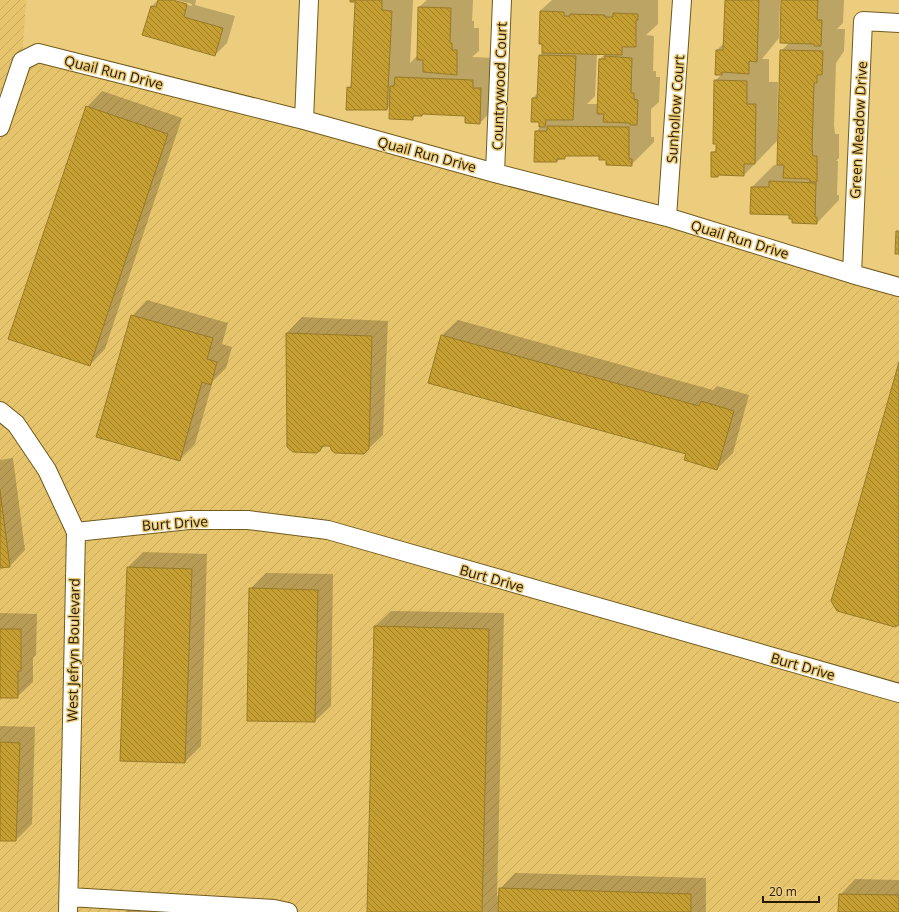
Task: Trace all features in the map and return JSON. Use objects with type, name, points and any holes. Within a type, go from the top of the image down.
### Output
[{"type":"street","points":[[304,120],[309,0]]},
{"type":"street","name":"Countrywood Court","points":[[495,173],[502,0]]},
{"type":"street","name":"Sunhollow Court","points":[[668,217],[682,0]]},
{"type":"street","name":"Green Meadow Drive","points":[[852,274],[863,22],[899,23]]},
{"type":"street","name":"Quail Run Drive","points":[[0,127],[22,60],[38,53],[304,120],[495,173],[668,217],[899,287]]},
{"type":"street","name":"West Jefryn Boulevard","points":[[0,411],[16,424],[47,470],[76,532],[69,905]]},
{"type":"street","name":"Burt Drive","points":[[76,532],[189,520],[248,520],[328,530],[899,693]]},
{"type":"street","points":[[69,905],[274,909],[288,912]]},
{"type":"shaded area","points":[[0,0],[26,0],[22,60],[38,53],[899,287],[899,912],[0,912]]},
{"type":"building","points":[[158,0],[173,0],[187,4],[184,17],[223,28],[215,56],[142,35],[151,6],[156,7]]},
{"type":"building","points":[[350,0],[382,0],[382,10],[392,11],[387,110],[346,110],[347,87],[351,88],[355,2],[350,2]]},
{"type":"building","points":[[725,0],[759,0],[757,62],[749,61],[749,74],[722,72],[722,75],[715,75],[716,50],[723,50]]},
{"type":"building","points":[[781,0],[818,0],[817,20],[822,20],[821,46],[814,46],[814,44],[780,43]]},
{"type":"building","points":[[418,7],[451,8],[450,43],[452,43],[452,50],[457,50],[457,75],[423,72],[423,60],[417,60]]},
{"type":"building","points":[[540,11],[564,12],[564,16],[570,16],[570,14],[605,15],[605,17],[613,17],[613,13],[638,14],[638,20],[636,20],[636,47],[622,47],[622,55],[542,53],[542,44],[539,44]]},
{"type":"building","points":[[780,50],[823,51],[822,75],[817,75],[817,83],[814,83],[812,148],[813,156],[817,156],[817,182],[810,182],[810,179],[783,178],[784,165],[777,165]]},
{"type":"building","points":[[539,55],[576,56],[573,120],[546,120],[545,127],[539,127],[539,122],[531,122],[532,98],[537,98]]},
{"type":"building","points":[[605,56],[632,58],[631,93],[634,93],[634,99],[638,100],[637,125],[630,125],[630,123],[603,122],[604,114],[597,114],[599,59],[605,59]]},
{"type":"building","points":[[395,77],[473,80],[473,88],[481,88],[480,124],[465,123],[465,116],[422,114],[422,116],[413,116],[413,120],[389,119],[390,86],[394,86]]},
{"type":"building","points":[[714,80],[747,81],[747,104],[756,104],[755,164],[744,164],[744,176],[718,175],[718,177],[711,177],[711,152],[716,152],[716,144],[713,144]]},
{"type":"building","points":[[86,106],[168,134],[90,366],[8,339]]},
{"type":"building","points":[[547,126],[629,127],[629,159],[632,159],[632,166],[606,165],[606,160],[599,160],[599,156],[565,156],[565,159],[557,159],[557,162],[534,162],[535,131],[547,131]]},
{"type":"building","points":[[769,181],[816,183],[815,217],[817,217],[817,224],[792,223],[792,219],[789,219],[789,215],[750,214],[751,187],[769,187]]},
{"type":"building","points":[[896,231],[899,231],[899,254],[895,254]]},
{"type":"building","points":[[131,315],[213,338],[207,359],[217,362],[211,385],[202,382],[180,461],[96,437]]},
{"type":"building","points":[[286,333],[372,336],[369,449],[364,454],[335,453],[332,451],[330,446],[322,446],[320,451],[316,453],[293,452],[287,447]]},
{"type":"building","points":[[441,335],[699,406],[701,401],[734,411],[717,470],[684,460],[686,454],[428,383]]},
{"type":"building","points":[[899,362],[899,625],[895,627],[837,611],[831,601]]},
{"type":"building","points":[[0,490],[10,567],[0,568]]},
{"type":"building","points":[[127,567],[192,569],[185,763],[120,761]]},
{"type":"building","points":[[249,588],[318,590],[315,722],[247,721]]},
{"type":"building","points":[[374,626],[489,629],[482,912],[367,912]]},
{"type":"building","points":[[0,629],[21,629],[21,671],[18,671],[18,698],[0,698]]},
{"type":"building","points":[[0,742],[20,743],[16,841],[0,841]]},
{"type":"building","points":[[499,888],[691,894],[691,912],[498,912]]},
{"type":"building","points":[[839,894],[899,895],[899,912],[838,912]]}]
